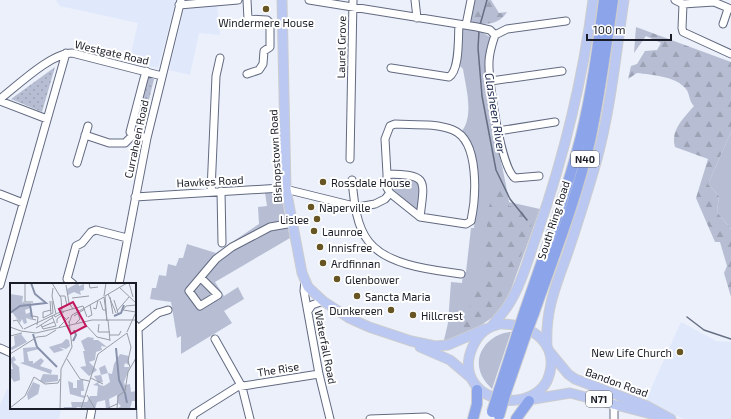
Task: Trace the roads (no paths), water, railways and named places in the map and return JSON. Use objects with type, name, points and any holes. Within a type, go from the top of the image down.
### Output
[{"type":"highway","name":"South Ring Road","points":[[530,311],[579,142],[596,57],[604,0]]},
{"type":"highway","name":"South Ring Road","points":[[494,417],[530,311],[575,196],[599,100],[613,0]]},
{"type":"highway","points":[[473,419],[477,404],[477,390]]},
{"type":"highway","points":[[516,419],[531,400]]},
{"type":"main road","name":"Bishopstown Road","points":[[282,0],[286,189],[305,280],[310,290],[323,301],[359,323],[411,341],[444,346],[488,327]]},
{"type":"main road","name":"N40","points":[[488,327],[508,306],[517,288],[547,205],[573,109],[582,68],[592,0]]},
{"type":"main road","name":"N40","points":[[547,348],[546,324],[550,301],[584,204],[604,129],[609,106],[624,0]]},
{"type":"main road","name":"N71","points":[[531,400],[515,406],[500,405],[488,400],[477,390],[470,378],[468,362],[470,354],[475,342],[488,327],[514,324],[527,327],[538,335],[547,348]]},
{"type":"main road","name":"Bishopstown Road","points":[[411,341],[418,346],[450,360],[470,378]]},
{"type":"main road","points":[[531,400],[540,392],[549,378],[551,364],[547,348]]},
{"type":"main road","name":"Bandon Road","points":[[547,348],[568,374],[575,379],[648,406],[668,418]]},
{"type":"main road","name":"Bandon Road","points":[[531,400],[570,393],[616,406],[668,418]]},
{"type":"street","points":[[180,2],[238,0]]},
{"type":"street","points":[[247,0],[248,19],[269,21],[270,48],[264,51],[263,64],[259,70],[247,74]]},
{"type":"street","points":[[309,0],[353,3],[417,18],[480,27],[495,35]]},
{"type":"street","points":[[414,0],[417,18]]},
{"type":"street","points":[[390,68],[449,77],[454,72],[457,65],[463,25],[471,0]]},
{"type":"street","points":[[675,0],[683,4],[710,1],[730,9],[723,24]]},
{"type":"street","name":"Curraheen Road","points":[[120,283],[127,238],[147,138],[180,2]]},
{"type":"street","name":"Laurel Grove","points":[[350,159],[353,3]]},
{"type":"street","points":[[683,4],[683,32],[731,54]]},
{"type":"street","points":[[539,176],[512,177],[504,159],[498,131],[489,58],[495,35],[507,29],[566,21]]},
{"type":"street","name":"Westgate Road","points":[[0,100],[49,60],[72,53],[162,76]]},
{"type":"street","points":[[0,285],[66,54]]},
{"type":"street","points":[[211,191],[216,76],[220,58]]},
{"type":"street","points":[[146,71],[130,132],[133,135],[147,138]]},
{"type":"street","points":[[491,81],[562,71]]},
{"type":"street","points":[[0,100],[47,119]]},
{"type":"street","points":[[498,131],[555,122]]},
{"type":"street","points":[[395,124],[448,128],[458,133],[470,150],[476,174],[471,221],[466,224],[420,216],[390,193],[387,188],[385,139],[390,126],[395,124]]},
{"type":"street","points":[[78,163],[88,126]]},
{"type":"street","points":[[85,135],[109,143],[125,143],[133,135]]},
{"type":"street","points":[[387,174],[412,174],[420,179],[424,186],[420,216]]},
{"type":"street","points":[[352,180],[354,206],[366,238],[374,247],[381,252],[412,266],[461,274]]},
{"type":"street","name":"Hawkes Road","points":[[135,197],[211,191],[286,189],[363,207],[375,204],[390,193]]},
{"type":"street","points":[[221,191],[222,243]]},
{"type":"street","points":[[0,194],[23,203]]},
{"type":"street","points":[[201,278],[216,259],[232,247],[270,227],[292,223]]},
{"type":"street","points":[[71,283],[67,280],[75,247],[82,243],[91,232],[96,230],[127,238]]},
{"type":"street","name":"Waterfall Road","points":[[305,280],[303,286],[319,374],[330,419]]},
{"type":"street","points":[[308,311],[312,305],[323,301]]},
{"type":"street","points":[[141,419],[137,327],[158,313],[168,310]]},
{"type":"street","points":[[214,339],[242,387],[250,419]]},
{"type":"street","points":[[0,348],[10,353]]},
{"type":"street","name":"The Rise","points":[[192,419],[194,414],[237,387],[319,374]]},
{"type":"street","points":[[614,419],[616,406]]},
{"type":"street","points":[[90,419],[92,409]]},
{"type":"street","points":[[370,419],[426,417],[430,419]]},
{"type":"waterway","name":"Glasheen River","points":[[480,25],[487,0]]},
{"type":"waterway","name":"Glasheen River","points":[[479,31],[478,48],[482,96],[496,170],[510,199],[527,220]]},
{"type":"waterway","name":"Glasheen River","points":[[687,317],[704,330],[731,339]]},
{"type":"place","name":"Windermere House","points":[[266,9]]},
{"type":"place","name":"Rossdale House","points":[[323,182]]},
{"type":"place","name":"Naperville","points":[[311,207]]},
{"type":"place","name":"Lislee","points":[[317,219]]},
{"type":"place","name":"Launroe","points":[[314,231]]},
{"type":"place","name":"Innisfree","points":[[320,247]]},
{"type":"place","name":"Ardfinnan","points":[[323,263]]},
{"type":"place","name":"Glenbower","points":[[337,279]]},
{"type":"place","name":"Sancta Maria","points":[[357,296]]},
{"type":"place","name":"Dunkereen","points":[[391,310]]},
{"type":"place","name":"Hillcrest","points":[[413,315]]},
{"type":"place","name":"New Life Church","points":[[680,352]]}]
